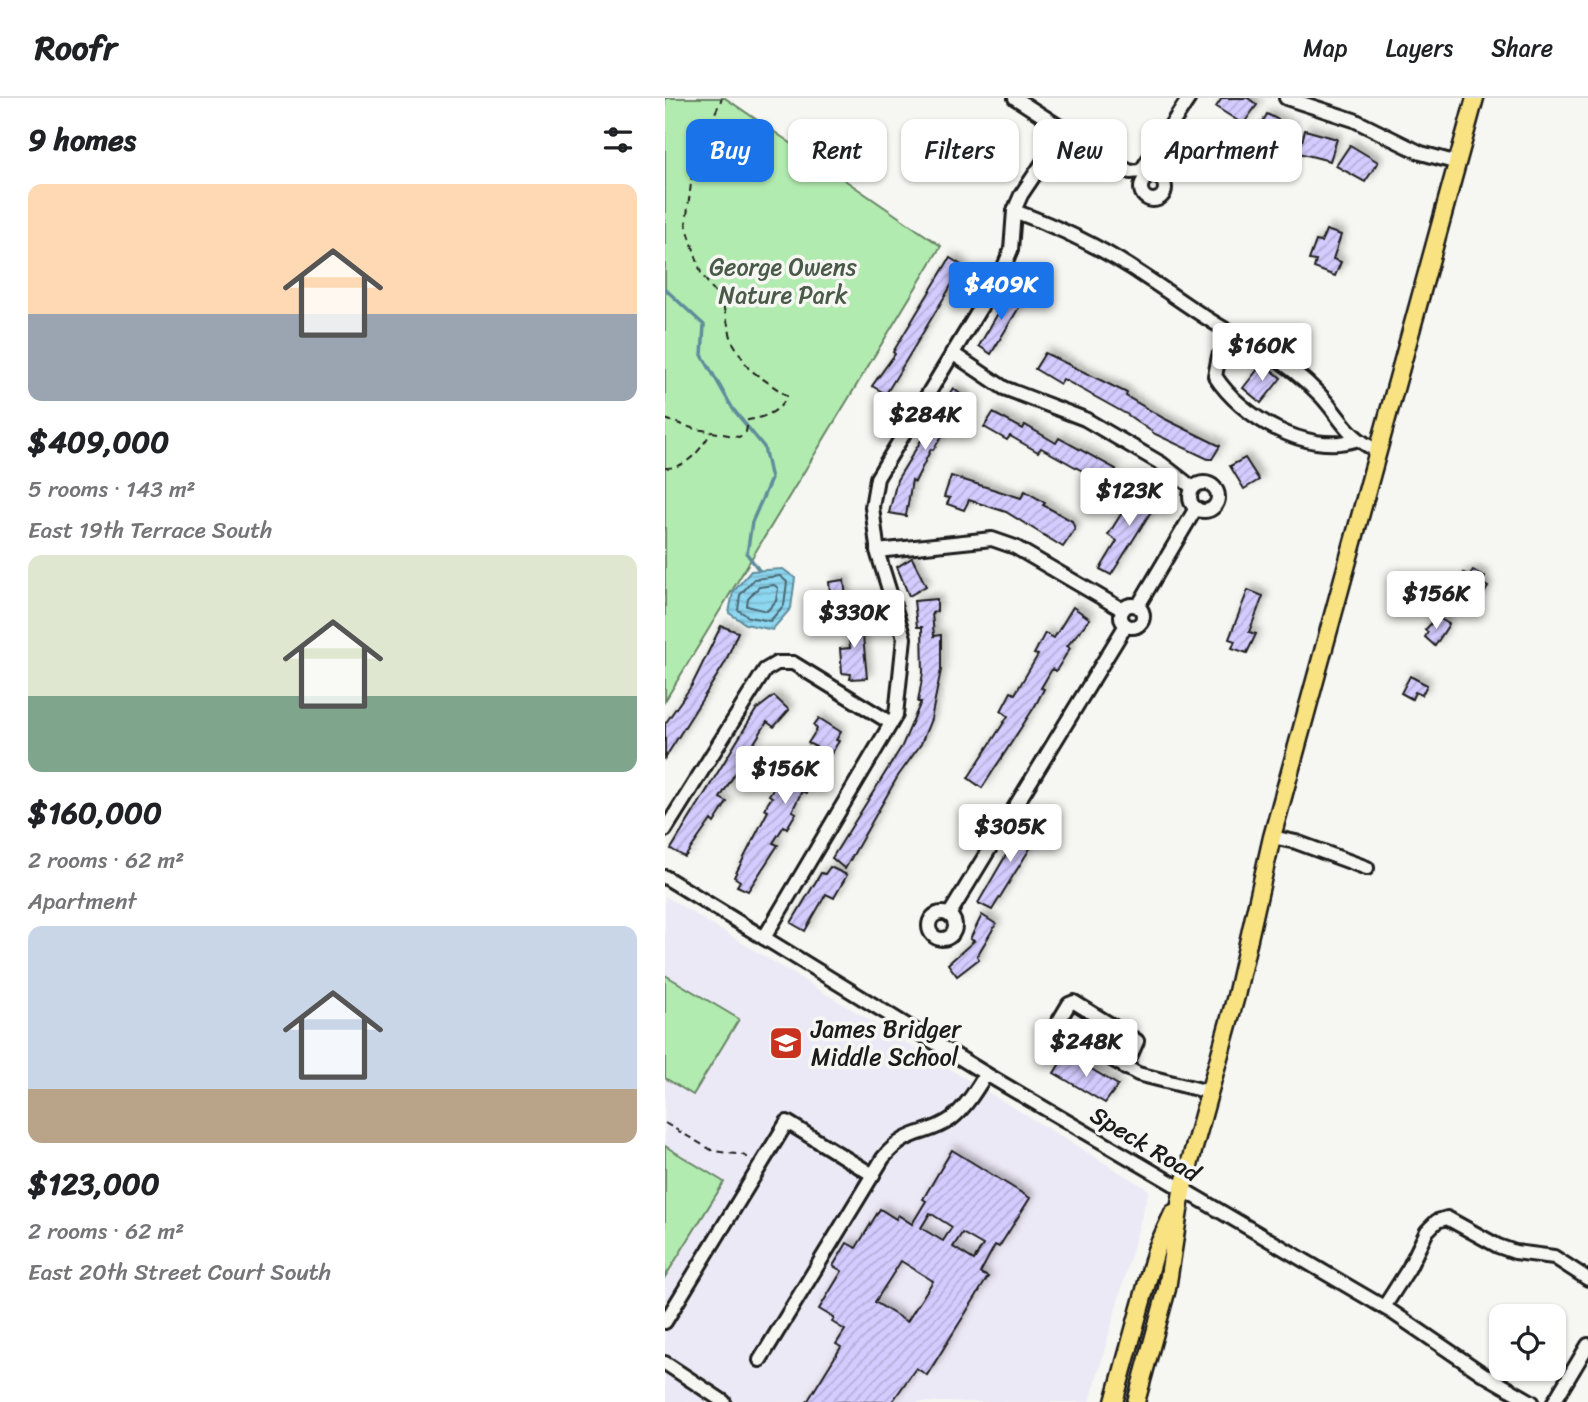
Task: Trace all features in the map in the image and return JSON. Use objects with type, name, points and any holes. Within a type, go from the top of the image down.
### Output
[{"type":"main road","points":[[1136,1402],[1167,1289],[1182,1191],[1236,996],[1272,837],[1475,98]]},
{"type":"main road","points":[[1114,1402],[1156,1250],[1182,1191]]},
{"type":"street","points":[[1015,98],[1046,119]]},
{"type":"street","points":[[1127,170],[1144,174],[1189,98]]},
{"type":"street","points":[[1286,98],[1354,120],[1421,153],[1458,163]]},
{"type":"street","points":[[764,938],[891,723],[899,699],[904,638],[877,551],[873,507],[877,478],[1001,274],[1011,250],[1014,211],[1033,181]]},
{"type":"street","points":[[1014,211],[1051,224],[1090,244],[1150,279],[1211,323],[1269,351],[1321,397],[1355,440],[1378,451]]},
{"type":"street","points":[[1237,335],[1219,356],[1215,376],[1223,388],[1274,428],[1302,440],[1338,445],[1355,440]]},
{"type":"street","points":[[952,353],[1004,388],[1085,419],[1162,464],[1193,488]]},
{"type":"street","points":[[1193,488],[1208,484],[1215,489],[1217,496],[1215,504],[1209,509],[1196,508]]},
{"type":"street","points":[[1193,488],[1190,499],[1196,508]]},
{"type":"street","points":[[1138,606],[1196,508]]},
{"type":"street","points":[[877,551],[992,539],[1015,547],[1123,610]]},
{"type":"street","points":[[1128,605],[1138,606],[1143,611],[1141,623],[1134,627],[1126,625],[1121,617],[1123,610],[1128,605]]},
{"type":"street","points":[[949,915],[1126,625]]},
{"type":"street","points":[[665,831],[765,670],[777,663],[793,663],[891,723]]},
{"type":"street","points":[[1272,837],[1296,842],[1367,868]]},
{"type":"street","name":"Speck Road","points":[[665,877],[986,1074],[1384,1307],[1483,1374],[1532,1402]]},
{"type":"street","points":[[1125,1068],[1137,1041],[1074,1002],[1069,1004],[1057,1024],[1058,1029],[1125,1068],[1137,1074],[1209,1093]]},
{"type":"street","points":[[760,1360],[873,1175],[895,1144],[943,1123],[956,1114],[986,1074]]},
{"type":"street","points":[[665,1322],[787,1122],[873,1175]]},
{"type":"street","points":[[1384,1307],[1409,1268],[1427,1231],[1437,1221],[1447,1218],[1498,1246],[1515,1252],[1553,1257],[1588,1279]]},
{"type":"street","points":[[1554,1402],[1588,1345]]},
{"type":"street","points":[[665,1363],[724,1402]]},
{"type":"path","points":[[665,419],[739,437],[746,432],[748,420],[761,419],[783,405],[787,396],[749,369],[732,341],[723,305],[701,273],[686,224],[694,159],[722,98]]},
{"type":"path","points":[[665,468],[675,468],[701,451],[712,432]]},
{"type":"path","points":[[665,1123],[713,1151],[743,1155],[761,1166]]},
{"type":"shaded area","name":"James Bridger Middle School","points":[[665,896],[1149,1190],[1090,1402],[665,1402]]},
{"type":"green space","name":"George Owens Nature Park","points":[[665,98],[725,98],[756,119],[686,119],[686,182],[774,182],[774,132],[788,141],[788,182],[848,182],[941,246],[665,701]]},
{"type":"green space","points":[[665,975],[739,1019],[693,1095],[665,1078]]},
{"type":"green space","points":[[665,1146],[724,1182],[665,1277]]},
{"type":"water","points":[[783,569],[795,578],[791,608],[772,630],[746,624],[729,613],[733,592],[751,571]]},
{"type":"building","points":[[1222,98],[1248,98],[1257,105],[1247,119],[1235,119],[1216,107]]},
{"type":"building","points":[[1267,114],[1277,119],[1264,119]]},
{"type":"building","points":[[1305,130],[1337,139],[1330,161],[1302,154]]},
{"type":"building","points":[[1350,145],[1378,162],[1365,182],[1336,166]]},
{"type":"building","points":[[1326,230],[1341,235],[1333,259],[1341,262],[1335,276],[1314,268],[1316,261],[1309,260],[1316,241],[1321,242]]},
{"type":"building","points":[[950,258],[963,266],[886,394],[872,386],[895,354],[893,352]]},
{"type":"building","points":[[1011,291],[1024,299],[991,354],[979,346]]},
{"type":"building","points":[[1045,353],[1127,393],[1126,396],[1165,419],[1220,446],[1212,459],[1208,459],[1155,434],[1128,415],[1063,379],[1060,384],[1035,369]]},
{"type":"building","points":[[1263,363],[1281,378],[1261,403],[1243,388]]},
{"type":"building","points":[[953,388],[966,399],[933,450],[931,449],[915,482],[912,480],[906,516],[889,513],[897,480]]},
{"type":"building","points":[[993,413],[1023,429],[1025,425],[1056,443],[1059,438],[1116,469],[1106,484],[1041,448],[1038,452],[1010,436],[1007,440],[984,427]]},
{"type":"building","points":[[1245,458],[1259,480],[1244,489],[1230,466]]},
{"type":"building","points":[[951,476],[1021,498],[1025,491],[1045,503],[1043,505],[1072,521],[1075,529],[1063,547],[1006,512],[969,500],[964,510],[947,504],[950,498],[944,497]]},
{"type":"building","points":[[1149,486],[1162,494],[1111,575],[1100,569],[1117,541],[1108,535],[1123,511],[1130,515]]},
{"type":"building","points":[[912,558],[926,586],[909,596],[897,567]]},
{"type":"building","points":[[1473,570],[1485,577],[1482,583],[1488,587],[1481,598],[1474,595],[1468,605],[1454,596],[1464,573],[1469,576]]},
{"type":"building","points":[[844,580],[847,607],[832,610],[829,582]]},
{"type":"building","points":[[1248,590],[1263,596],[1249,632],[1256,634],[1247,653],[1232,648],[1235,641],[1229,639]]},
{"type":"building","points":[[937,599],[937,611],[932,613],[934,636],[941,635],[941,670],[931,719],[921,744],[898,776],[845,869],[832,858],[902,746],[921,702],[918,702],[923,673],[922,627],[917,627],[914,601]]},
{"type":"building","points":[[1073,607],[1090,619],[1067,646],[1070,648],[1056,671],[1052,669],[1035,706],[982,788],[968,778],[1008,716],[1001,711],[1011,692],[1015,694],[1038,655],[1034,654],[1045,633],[1054,638]]},
{"type":"building","points":[[861,615],[867,678],[850,679],[851,674],[842,673],[840,649],[850,648],[846,616]]},
{"type":"building","points":[[1437,617],[1449,624],[1435,646],[1425,637],[1428,632],[1425,630]]},
{"type":"building","points":[[721,626],[738,632],[725,663],[665,758],[665,724],[692,685]]},
{"type":"building","points":[[1410,676],[1427,685],[1422,695],[1415,692],[1412,699],[1401,693]]},
{"type":"building","points":[[774,696],[789,710],[774,727],[767,722],[720,798],[727,802],[714,823],[711,820],[685,857],[671,849],[756,710]]},
{"type":"building","points":[[819,718],[841,732],[836,740],[839,741],[828,759],[822,756],[808,781],[812,784],[806,793],[802,791],[792,811],[796,813],[773,843],[778,845],[748,891],[737,886],[740,881],[734,877],[768,811],[764,809],[772,797],[769,795],[775,786],[781,790],[800,759],[808,765],[816,747],[808,743],[817,729],[814,725]]},
{"type":"building","points":[[1027,819],[1042,829],[992,910],[978,903]]},
{"type":"building","points":[[830,867],[847,875],[834,898],[826,894],[805,931],[791,923],[821,873],[825,874]]},
{"type":"building","points":[[982,915],[996,924],[977,956],[979,959],[957,976],[948,964],[974,941],[970,939]]},
{"type":"building","points":[[1066,1054],[1118,1085],[1105,1103],[1054,1073]]},
{"type":"building","points":[[952,1150],[1030,1198],[999,1247],[995,1245],[980,1273],[988,1277],[927,1375],[916,1368],[892,1402],[807,1402],[841,1347],[836,1344],[845,1330],[832,1322],[834,1318],[819,1309],[842,1271],[833,1266],[847,1243],[856,1248],[880,1209],[896,1219],[898,1215],[912,1224],[926,1201],[923,1199]],"holes":[[[930,1213],[952,1227],[943,1241],[921,1228]],[[962,1233],[983,1245],[974,1260],[953,1247]],[[901,1261],[933,1281],[907,1322],[875,1302]]]},
{"type":"waterway","points":[[665,289],[704,325],[702,355],[733,409],[764,447],[771,479],[752,522],[747,554],[759,570]]},
{"type":"place","name":"James Bridger Middle School","points":[[786,1043]]}]
